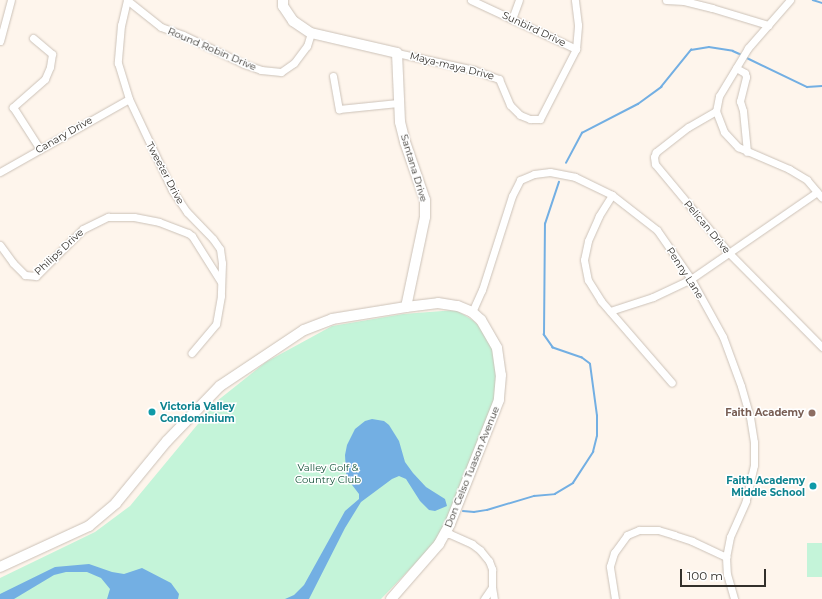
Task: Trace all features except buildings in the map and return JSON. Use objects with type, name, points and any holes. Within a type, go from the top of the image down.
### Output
[{"type":"street","points":[[0,41],[3,12],[11,0]]},
{"type":"street","name":"Round Robin Drive","points":[[127,0],[161,27],[183,35],[244,64],[261,70],[281,72],[294,63],[307,46],[311,33]]},
{"type":"street","name":"Tweeter Drive","points":[[127,0],[122,22],[118,63],[128,98],[172,190],[187,212],[213,239],[220,249],[222,263],[221,282],[216,324],[192,353]]},
{"type":"street","points":[[283,0],[283,6],[293,22],[311,33]]},
{"type":"street","name":"Sunbird Drive","points":[[471,0],[576,49]]},
{"type":"street","points":[[512,19],[519,0]]},
{"type":"street","name":"Maya-maya Drive","points":[[311,33],[474,70],[499,79],[504,86],[510,105],[520,115],[530,119],[540,119],[576,49],[578,25],[575,0]]},
{"type":"street","points":[[666,0],[684,1],[768,25]]},
{"type":"street","points":[[790,0],[748,48],[719,96],[716,111],[718,122],[729,140],[747,152],[789,169],[807,180],[822,198]]},
{"type":"street","points":[[122,22],[128,13],[138,9]]},
{"type":"street","points":[[33,38],[52,54],[50,67],[45,78],[13,107],[40,149]]},
{"type":"street","name":"Santana Drive","points":[[397,53],[398,103],[405,142],[425,200],[425,217],[406,306]]},
{"type":"street","points":[[737,66],[745,72],[746,77],[740,101],[744,112],[747,152]]},
{"type":"street","points":[[333,76],[339,110],[398,103]]},
{"type":"street","name":"Canary Drive","points":[[0,172],[128,98]]},
{"type":"street","name":"Pelican Drive","points":[[716,111],[688,127],[656,152],[654,164],[730,254],[822,347]]},
{"type":"street","name":"Penny Lane","points":[[472,312],[482,290],[512,196],[520,180],[534,174],[561,173],[574,177],[612,195],[657,230],[691,280],[722,337],[741,386],[754,442],[754,465],[746,501],[732,531],[726,557],[727,574],[734,599]]},
{"type":"street","points":[[610,311],[653,297],[691,280],[817,192]]},
{"type":"street","points":[[612,195],[599,216],[588,241],[584,260],[588,280],[601,301],[658,369],[672,383]]},
{"type":"street","name":"Philips Drive","points":[[0,245],[13,263],[25,275],[36,276],[83,229],[108,217],[134,217],[159,222],[188,233],[192,236],[221,282]]},
{"type":"street","name":"Don Celso Tuason Avenue","points":[[0,567],[89,526],[116,503],[166,441],[220,386],[304,330],[332,319],[406,306],[438,304],[458,306],[472,312],[487,328],[497,348],[501,375],[499,400],[471,473],[439,544],[391,599]]},
{"type":"street","points":[[615,599],[610,566],[614,553],[627,535],[640,530],[658,530],[674,535],[692,541],[726,557]]},
{"type":"street","points":[[444,534],[450,534],[472,544],[480,550],[492,569],[494,599]]},
{"type":"street","points":[[484,599],[492,587]]},
{"type":"green space","name":"Valley Golf & Country Club","points":[[456,310],[474,321],[485,333],[498,362],[495,398],[447,520],[435,543],[381,599],[0,599],[0,578],[95,532],[130,506],[217,401],[266,362],[332,326],[403,314]]},
{"type":"green space","points":[[807,543],[822,543],[822,577],[807,577]]},
{"type":"water","points":[[372,419],[384,421],[389,425],[399,441],[405,462],[426,487],[445,499],[447,506],[435,511],[429,510],[420,501],[406,479],[399,476],[392,479],[361,502],[345,528],[309,599],[285,599],[294,595],[304,585],[345,511],[359,499],[359,494],[349,481],[346,473],[345,455],[347,445],[355,429],[365,421]]},
{"type":"water","points":[[89,564],[112,572],[124,574],[142,568],[171,583],[179,594],[178,599],[107,599],[110,589],[101,578],[87,572],[66,572],[54,575],[14,599],[0,599],[0,594],[55,567]]},
{"type":"waterway","points":[[813,0],[822,3]]},
{"type":"waterway","points":[[566,163],[582,133],[638,104],[661,87],[691,50],[709,47],[733,51],[742,55]]},
{"type":"waterway","points":[[745,57],[807,87],[822,86]]},
{"type":"waterway","points":[[463,511],[474,512],[487,510],[534,496],[555,494],[573,483],[593,452],[597,436],[597,416],[590,364],[582,358],[553,348],[544,335],[545,224],[559,182]]},
{"type":"place","name":"Victoria Valley Condominium","points":[[152,412]]},
{"type":"place","name":"Faith Academy","points":[[812,413]]},
{"type":"place","name":"Faith Academy Middle School","points":[[813,486]]}]
